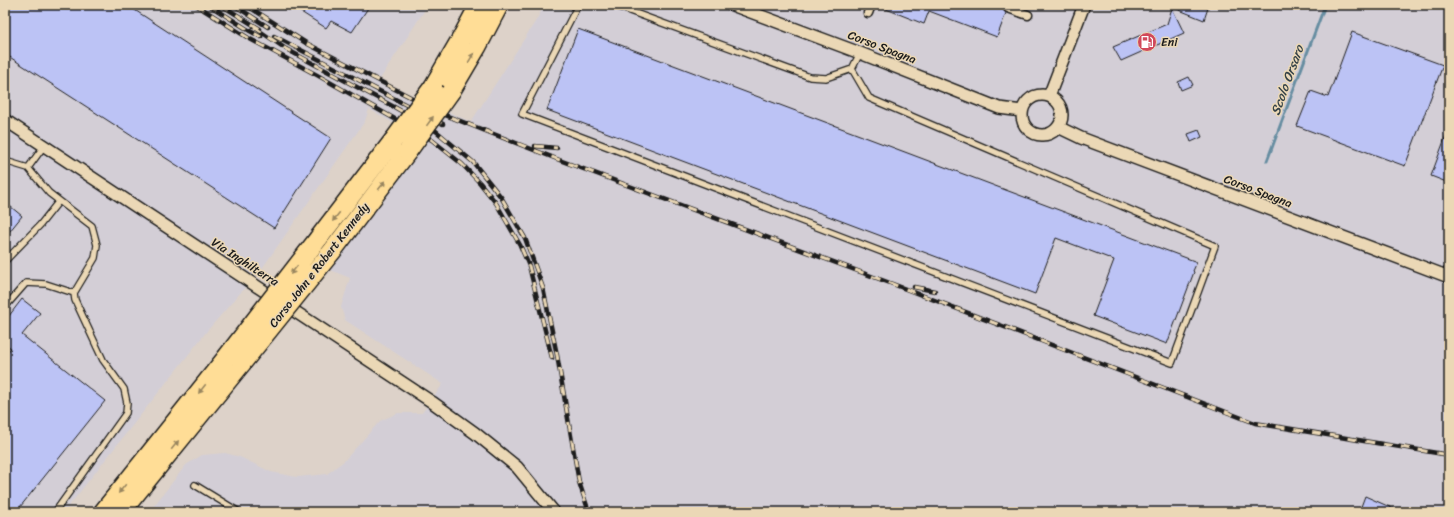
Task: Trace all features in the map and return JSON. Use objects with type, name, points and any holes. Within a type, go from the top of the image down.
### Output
[{"type":"highway","name":"Corso John e Robert Kennedy","points":[[121,512],[234,361],[318,239],[394,141],[433,87],[479,5]]},
{"type":"highway","name":"Corso John e Robert Kennedy","points":[[103,512],[333,250],[408,151],[451,91],[477,47],[499,5]]},
{"type":"street","name":"Corso Spagna","points":[[732,5],[860,52],[999,108],[1022,111]]},
{"type":"street","points":[[868,13],[871,5]]},
{"type":"street","points":[[1049,96],[1084,5]]},
{"type":"street","points":[[1008,8],[1028,15]]},
{"type":"street","points":[[1034,96],[1049,96],[1057,102],[1061,108],[1062,121],[1058,127],[1048,134],[1036,134],[1026,128],[1023,122],[1023,107],[1028,100],[1034,96]]},
{"type":"street","name":"Via Inghilterra","points":[[5,120],[432,402],[517,467],[554,512]]},
{"type":"street","name":"Corso Spagna","points":[[1058,127],[1081,138],[1449,277]]},
{"type":"lane","points":[[578,5],[522,114],[1172,363],[1215,246],[869,98],[852,69]]},
{"type":"lane","points":[[613,5],[810,77],[826,78],[852,69],[860,52]]},
{"type":"lane","points":[[28,168],[44,146]]},
{"type":"lane","points":[[5,161],[28,168],[49,193],[92,226],[96,245],[95,258],[74,293],[75,300],[103,360],[124,389],[127,403],[126,413],[54,512]]},
{"type":"lane","points":[[5,261],[40,225],[59,201]]},
{"type":"lane","points":[[5,307],[26,283],[46,284],[74,293]]},
{"type":"lane","points":[[195,485],[239,512]]},
{"type":"shaded area","points":[[5,5],[428,5],[380,79],[408,94],[471,122],[537,19],[544,5],[1449,5],[1449,512],[149,512],[186,465],[202,455],[225,453],[240,457],[271,472],[297,477],[327,474],[344,461],[380,421],[398,413],[422,413],[443,384],[345,320],[341,307],[350,278],[323,267],[419,138],[369,109],[365,121],[263,267],[207,331],[64,512],[5,512]]},
{"type":"building","points":[[5,5],[127,5],[331,138],[274,228],[5,54]]},
{"type":"building","points":[[290,5],[370,5],[352,32],[331,21],[326,28]]},
{"type":"building","points":[[876,5],[1004,5],[1003,9],[1006,13],[997,37],[929,11],[924,24]]},
{"type":"building","points":[[1167,5],[1209,5],[1204,20]]},
{"type":"building","points":[[1172,8],[1184,33],[1121,61],[1113,47],[1167,24]]},
{"type":"building","points":[[578,29],[1197,262],[1167,344],[1093,316],[1114,260],[1056,238],[1035,294],[547,110]]},
{"type":"building","points":[[1352,32],[1443,65],[1405,166],[1297,126],[1311,91],[1328,97]]},
{"type":"building","points":[[1189,77],[1193,85],[1181,90],[1178,82]]},
{"type":"building","points":[[1199,130],[1202,137],[1191,142],[1188,134]]},
{"type":"building","points":[[1449,130],[1449,183],[1431,176]]},
{"type":"building","points":[[5,202],[22,216],[5,237]]},
{"type":"building","points":[[22,299],[40,313],[22,335],[105,401],[16,512],[5,512],[5,355],[11,348],[5,344],[5,321]]},
{"type":"building","points":[[1365,496],[1401,512],[1359,512]]},
{"type":"waterway","name":"Scolo Orsaro","points":[[1267,161],[1325,5]]},
{"type":"tunnel","points":[[1000,5],[1008,8]]},
{"type":"railway","points":[[196,5],[250,39],[432,140],[462,164],[496,203],[520,245],[529,266],[552,358]]},
{"type":"railway","points":[[209,5],[261,37]]},
{"type":"railway","points":[[221,5],[260,29]]},
{"type":"railway","points":[[234,5],[268,27]]},
{"type":"railway","points":[[246,5],[306,43],[445,115],[562,161],[890,283],[1255,423],[1449,455]]},
{"type":"railway","points":[[254,27],[286,49],[436,131],[473,162],[501,197],[525,238],[543,288],[557,355],[579,482],[589,512]]},
{"type":"railway","points":[[274,36],[443,124]]},
{"type":"railway","points":[[535,146],[557,148]]},
{"type":"railway","points":[[914,287],[935,291]]},
{"type":"place","name":"Eni","points":[[1147,42]]}]
